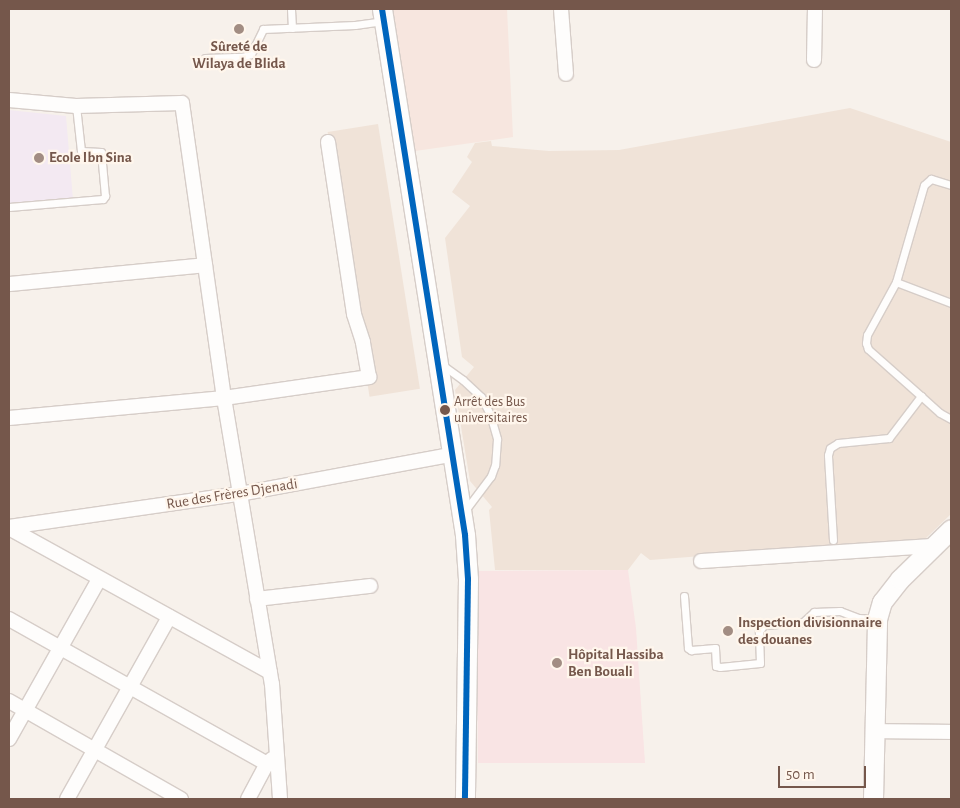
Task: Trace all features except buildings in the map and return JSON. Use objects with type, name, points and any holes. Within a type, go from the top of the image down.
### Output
[{"type":"main road","points":[[383,15],[463,514],[468,579],[464,799]]},
{"type":"main road","points":[[873,799],[877,619],[882,602],[900,579],[951,529]]},
{"type":"street","points":[[561,9],[566,74]]},
{"type":"street","points":[[814,60],[815,9]]},
{"type":"street","points":[[9,100],[76,106],[182,102],[224,398],[270,672],[272,759],[280,799]]},
{"type":"street","points":[[9,418],[224,398],[369,377],[363,342],[354,314],[328,142]]},
{"type":"street","points":[[9,284],[205,265]]},
{"type":"street","name":"Rue des Frères Djenadi","points":[[9,528],[239,494],[454,454]]},
{"type":"street","points":[[9,528],[270,672]]},
{"type":"street","points":[[701,562],[933,546]]},
{"type":"street","points":[[9,739],[99,579]]},
{"type":"street","points":[[257,598],[370,586]]},
{"type":"street","points":[[68,799],[131,689],[169,617]]},
{"type":"street","points":[[9,619],[131,689],[272,759]]},
{"type":"street","points":[[9,701],[96,751],[159,794],[181,799]]},
{"type":"street","points":[[874,731],[951,732]]},
{"type":"street","points":[[248,799],[272,759]]},
{"type":"lane","points":[[291,9],[292,28]]},
{"type":"lane","points":[[205,58],[242,57],[251,54],[263,29],[354,25],[383,15]]},
{"type":"lane","points":[[9,207],[104,199],[101,152],[81,151],[76,106]]},
{"type":"lane","points":[[951,185],[932,179],[924,185],[896,282],[867,335],[866,343],[868,349],[940,413],[951,418]]},
{"type":"lane","points":[[896,282],[951,303]]},
{"type":"lane","points":[[439,363],[463,380],[481,397],[490,414],[496,439],[495,465],[490,476],[463,514]]},
{"type":"lane","points":[[833,540],[828,455],[830,448],[838,443],[889,438],[921,396]]},
{"type":"lane","points":[[684,596],[688,648],[691,650],[715,648],[716,666],[720,667],[760,663],[759,632],[764,625],[803,622],[814,612],[840,611],[858,618],[877,619]]},
{"type":"shaded area","points":[[393,9],[507,9],[513,137],[415,151]]},
{"type":"shaded area","points":[[850,108],[951,142],[951,514],[925,539],[650,560],[641,553],[628,570],[495,570],[489,510],[492,507],[470,481],[455,390],[474,367],[462,357],[445,238],[470,206],[452,192],[472,162],[467,157],[475,143],[491,141],[492,146],[549,151],[619,150]]},
{"type":"shaded area","name":"Ecole Ibn Sina","points":[[9,110],[66,116],[73,200],[9,205]]},
{"type":"shaded area","points":[[378,124],[420,389],[370,397],[328,132]]},
{"type":"shaded area","name":"Hôpital Hassiba Ben Bouali","points":[[628,570],[636,628],[645,763],[478,763],[476,571]]},
{"type":"transit line","points":[[382,9],[465,535],[468,579],[465,799]]},
{"type":"place","name":"Sûreté de Wilaya de Blida","points":[[239,29]]},
{"type":"place","name":"Ecole Ibn Sina","points":[[39,158]]},
{"type":"place","name":"Arrêt des Bus universitaires","points":[[445,410]]},
{"type":"place","name":"Inspection divisionnaire des douanes","points":[[728,631]]},
{"type":"place","name":"Hôpital Hassiba Ben Bouali","points":[[557,663]]}]
